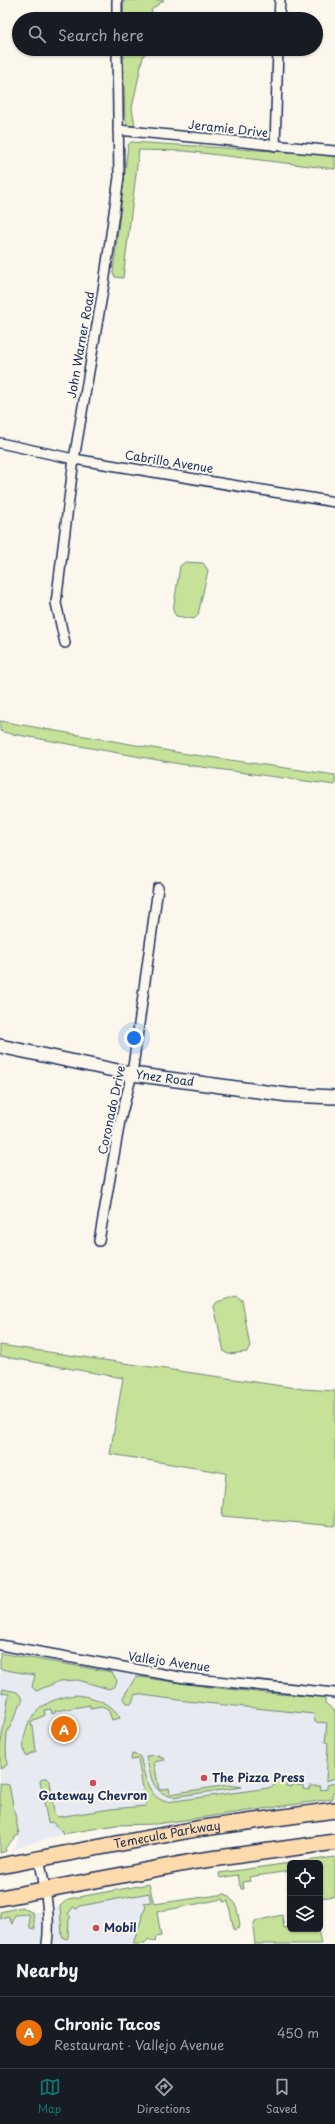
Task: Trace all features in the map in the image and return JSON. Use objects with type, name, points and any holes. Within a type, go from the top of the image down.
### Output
[{"type":"main road","name":"Ynez Road","points":[[0,1046],[132,1074],[288,1095],[334,1098]]},
{"type":"main road","name":"Temecula Parkway","points":[[0,1866],[196,1829],[335,1810]]},
{"type":"main road","points":[[0,1898],[197,1861],[335,1842]]},
{"type":"street","points":[[117,0],[117,12]]},
{"type":"street","points":[[279,12],[280,0]]},
{"type":"street","name":"John Warner Road","points":[[64,643],[56,603],[74,459],[104,284],[119,177],[117,56]]},
{"type":"street","points":[[275,146],[278,56]]},
{"type":"street","name":"Jeramie Drive","points":[[118,130],[335,151]]},
{"type":"street","name":"Cabrillo Avenue","points":[[0,443],[74,459],[335,502]]},
{"type":"street","name":"Coronado Drive","points":[[99,1241],[120,1121],[132,1074],[158,888]]},
{"type":"street","name":"Vallejo Avenue","points":[[0,1644],[185,1678],[335,1693]]},
{"type":"street","points":[[40,1858],[46,1889],[47,1944]]},
{"type":"shaded area","points":[[0,1653],[185,1684],[325,1697],[325,1703],[335,1711],[335,1791],[332,1794],[333,1799],[156,1824],[100,1827],[63,1834],[10,1850],[16,1846],[19,1835],[18,1832],[0,1835]]},
{"type":"shaded area","points":[[149,1884],[154,1904],[142,1944],[0,1944],[0,1915],[22,1907],[33,1913],[60,1906],[68,1899]]},
{"type":"green space","points":[[124,0],[164,0],[152,9],[151,12],[123,12]]},
{"type":"green space","points":[[123,56],[143,56],[132,108],[135,126],[128,126],[125,119]]},
{"type":"green space","points":[[131,142],[335,155],[335,169],[185,151],[139,150],[123,278],[115,277],[113,273],[128,145]]},
{"type":"green space","points":[[185,562],[203,563],[208,570],[198,615],[194,619],[176,616],[173,611],[180,566]]},
{"type":"green space","points":[[0,721],[181,753],[335,775],[335,785],[180,764],[7,733],[0,731]]},
{"type":"green space","points":[[236,1296],[242,1300],[250,1347],[247,1352],[228,1354],[224,1352],[214,1306],[217,1302]]},
{"type":"green space","points":[[0,1345],[303,1389],[335,1391],[335,1526],[222,1516],[226,1473],[110,1454],[123,1378],[0,1356]]},
{"type":"green space","points":[[0,1653],[112,1672],[117,1681],[115,1686],[109,1689],[78,1680],[60,1681],[36,1691],[32,1687],[35,1675],[0,1669]]},
{"type":"green space","points":[[141,1677],[233,1690],[325,1697],[325,1703],[335,1711],[335,1778],[326,1781],[328,1743],[325,1742],[327,1723],[315,1722],[314,1714],[186,1701],[135,1694],[132,1703],[127,1703],[123,1698],[124,1696],[135,1678]]},
{"type":"green space","points":[[3,1689],[17,1692],[23,1699],[7,1733],[7,1765],[0,1769],[0,1748],[9,1694],[2,1693]]},
{"type":"green space","points":[[76,1695],[89,1697],[107,1704],[117,1712],[120,1718],[112,1720],[108,1709],[102,1706],[90,1708],[90,1705],[55,1711],[55,1713],[52,1714],[51,1709],[44,1710],[45,1715],[32,1721],[31,1726],[33,1726],[36,1751],[26,1756],[24,1740],[32,1717],[43,1706],[50,1702],[67,1696]]},
{"type":"green space","points":[[132,1754],[140,1756],[145,1777],[151,1790],[160,1799],[167,1802],[268,1788],[274,1786],[276,1779],[287,1782],[286,1786],[292,1787],[293,1784],[303,1786],[303,1789],[309,1790],[310,1786],[320,1786],[321,1790],[327,1789],[327,1785],[335,1783],[335,1791],[332,1794],[333,1799],[156,1824],[116,1825],[63,1834],[62,1831],[52,1822],[48,1823],[40,1781],[43,1778],[47,1778],[50,1781],[54,1813],[57,1817],[111,1809],[146,1806],[138,1759],[131,1760]]},
{"type":"green space","points":[[160,1755],[160,1758],[164,1758],[165,1760],[154,1762],[159,1790],[153,1782],[146,1756]]},
{"type":"green space","points":[[0,1783],[9,1785],[19,1835],[15,1837],[5,1848],[6,1851],[0,1853]]},
{"type":"green space","points":[[228,1785],[242,1787],[173,1797],[165,1795],[159,1790],[169,1788],[170,1794]]},
{"type":"green space","points":[[335,1857],[335,1896],[323,1898],[323,1860],[313,1860]]},
{"type":"green space","points":[[287,1863],[287,1871],[249,1877],[250,1881],[243,1882],[244,1889],[241,1889],[238,1875],[220,1878],[219,1873]]},
{"type":"green space","points":[[149,1884],[154,1904],[226,1894],[236,1904],[240,1925],[239,1928],[234,1930],[228,1901],[223,1902],[222,1899],[157,1912],[161,1936],[156,1937],[155,1942],[148,1939],[145,1944],[133,1944],[146,1906],[143,1903],[151,1902],[149,1893],[80,1906],[77,1909],[73,1907],[68,1914],[71,1917],[69,1919],[68,1938],[66,1939],[62,1937],[60,1906],[68,1899]]},
{"type":"green space","points":[[22,1907],[33,1913],[35,1929],[30,1928],[29,1914],[15,1915],[12,1924],[8,1916],[0,1919],[0,1912]]},
{"type":"green space","points":[[282,1915],[284,1928],[287,1927],[287,1932],[319,1932],[321,1944],[255,1944],[253,1927],[255,1921]]},
{"type":"place","name":"Chronic Tacos","points":[[64,1729]]},
{"type":"place","name":"The Pizza Press","points":[[204,1778]]},
{"type":"place","name":"Gateway Chevron","points":[[93,1783]]},
{"type":"place","name":"Mobil","points":[[96,1928]]}]
